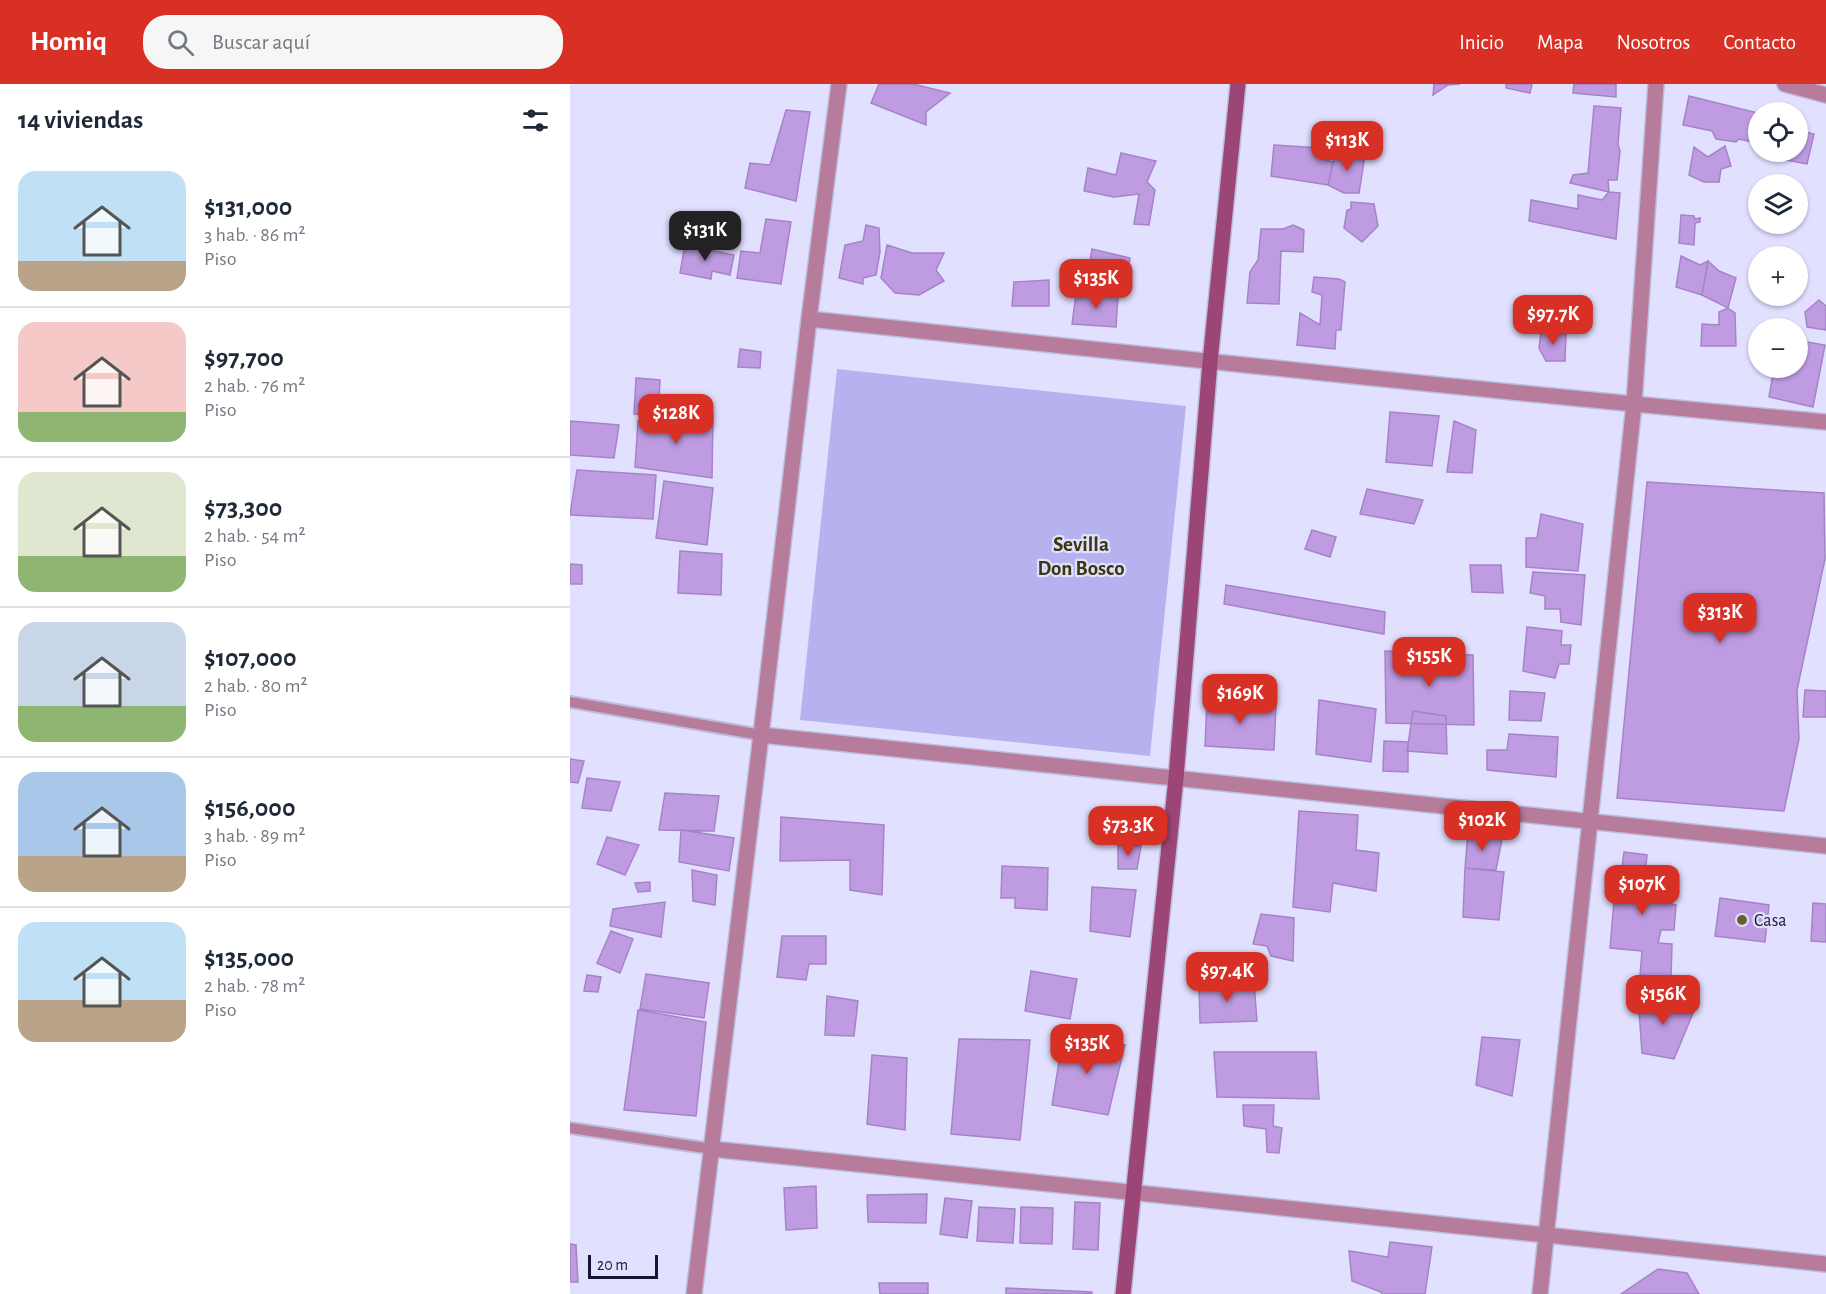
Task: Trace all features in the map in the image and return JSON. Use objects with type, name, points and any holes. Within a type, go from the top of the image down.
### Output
[{"type":"street","points":[[694,1294],[808,319],[839,84]]},
{"type":"street","points":[[1123,1294],[1176,778],[1210,362],[1238,84]]},
{"type":"street","points":[[1540,1294],[1634,404],[1656,84]]},
{"type":"street","points":[[1785,84],[1826,95]]},
{"type":"street","points":[[808,319],[1210,362],[1826,422]]},
{"type":"street","points":[[761,735],[1826,846]]},
{"type":"street","points":[[711,1149],[1826,1264]]},
{"type":"lane","points":[[570,702],[761,735]]},
{"type":"lane","points":[[570,1128],[711,1149]]},
{"type":"shaded area","points":[[837,369],[1186,406],[1150,756],[800,720]]},
{"type":"building","points":[[879,84],[913,84],[950,93],[926,112],[926,125],[871,103]]},
{"type":"building","points":[[1434,84],[1460,84],[1448,85],[1433,95]]},
{"type":"building","points":[[1506,84],[1532,84],[1530,93],[1506,88]]},
{"type":"building","points":[[1574,84],[1616,84],[1616,97],[1573,93]]},
{"type":"building","points":[[1689,96],[1748,111],[1748,141],[1716,139],[1712,131],[1683,125]]},
{"type":"building","points":[[1594,106],[1621,108],[1617,180],[1608,180],[1609,192],[1570,183],[1573,175],[1588,173]]},
{"type":"building","points":[[786,110],[810,112],[796,201],[745,188],[750,163],[770,165]]},
{"type":"building","points":[[1808,133],[1814,134],[1808,160]]},
{"type":"building","points":[[1274,145],[1321,148],[1322,159],[1333,162],[1328,185],[1271,176]]},
{"type":"building","points":[[1725,146],[1731,166],[1721,169],[1719,182],[1704,182],[1689,175],[1694,147],[1708,157]]},
{"type":"building","points":[[1336,151],[1365,155],[1359,193],[1344,193],[1328,185]]},
{"type":"building","points":[[1121,153],[1156,161],[1147,182],[1155,190],[1149,225],[1134,224],[1139,194],[1114,197],[1084,191],[1088,168],[1116,175]]},
{"type":"building","points":[[1609,192],[1620,193],[1616,239],[1529,221],[1531,200],[1578,209],[1578,195],[1602,200]]},
{"type":"building","points":[[1351,202],[1374,204],[1378,226],[1362,242],[1344,228],[1347,210],[1351,209]]},
{"type":"building","points":[[1681,215],[1700,218],[1700,222],[1695,223],[1694,245],[1679,243]]},
{"type":"building","points":[[766,219],[791,222],[781,284],[737,278],[741,251],[760,253]]},
{"type":"building","points":[[866,225],[879,228],[880,252],[876,275],[863,278],[863,284],[839,278],[845,245],[863,241]]},
{"type":"building","points":[[1293,225],[1304,230],[1303,252],[1281,251],[1279,304],[1247,303],[1250,272],[1258,260],[1261,229],[1283,229]]},
{"type":"building","points":[[685,245],[734,255],[730,275],[712,271],[711,279],[680,273]]},
{"type":"building","points":[[887,245],[912,253],[944,253],[936,270],[944,281],[919,295],[895,293],[881,278]]},
{"type":"building","points":[[1092,249],[1130,258],[1124,288],[1087,278]]},
{"type":"building","points":[[1681,256],[1700,265],[1708,261],[1702,295],[1676,287]]},
{"type":"building","points":[[1708,261],[1719,271],[1736,278],[1728,308],[1702,295]]},
{"type":"building","points":[[1314,277],[1339,279],[1345,282],[1341,330],[1336,330],[1335,349],[1297,345],[1300,313],[1320,325],[1322,295],[1312,292]]},
{"type":"building","points":[[1049,280],[1049,306],[1012,306],[1014,282]]},
{"type":"building","points":[[1076,294],[1118,296],[1116,327],[1072,324]]},
{"type":"building","points":[[1819,300],[1826,306],[1826,330],[1808,327],[1805,312]]},
{"type":"building","points":[[1728,308],[1735,313],[1736,346],[1701,346],[1702,324],[1719,325],[1719,312]]},
{"type":"building","points":[[1541,332],[1566,334],[1565,361],[1546,361],[1539,348]]},
{"type":"building","points":[[1808,342],[1825,345],[1813,407],[1769,397],[1772,378],[1808,378]]},
{"type":"building","points":[[740,349],[761,352],[760,368],[738,367]]},
{"type":"building","points":[[636,378],[660,380],[658,416],[634,414]]},
{"type":"building","points":[[1390,412],[1439,416],[1432,466],[1386,462]]},
{"type":"building","points":[[713,415],[712,478],[635,467],[638,421]]},
{"type":"building","points":[[570,421],[619,425],[614,458],[570,455]]},
{"type":"building","points":[[1454,421],[1476,430],[1472,473],[1447,472]]},
{"type":"building","points":[[577,470],[656,475],[653,519],[570,515]]},
{"type":"building","points":[[664,481],[713,488],[707,545],[656,538]]},
{"type":"building","points":[[1647,482],[1824,493],[1825,559],[1797,690],[1799,739],[1784,811],[1617,798]]},
{"type":"building","points":[[1367,489],[1423,500],[1414,524],[1360,514]]},
{"type":"building","points":[[1541,514],[1583,524],[1578,571],[1526,567],[1526,538],[1537,538]]},
{"type":"building","points":[[1312,530],[1336,537],[1330,557],[1305,549]]},
{"type":"building","points":[[680,551],[722,554],[721,595],[678,593]]},
{"type":"building","points":[[570,564],[582,565],[582,584],[570,584]]},
{"type":"building","points":[[1470,565],[1501,565],[1503,593],[1472,592]]},
{"type":"building","points":[[1533,572],[1585,575],[1581,625],[1561,622],[1560,609],[1545,609],[1545,596],[1530,593]]},
{"type":"building","points":[[1226,585],[1385,612],[1384,634],[1224,604]]},
{"type":"building","points":[[1527,627],[1562,631],[1561,645],[1571,645],[1569,664],[1559,664],[1555,678],[1523,671]]},
{"type":"building","points":[[1385,651],[1473,655],[1474,725],[1386,723]]},
{"type":"building","points":[[1805,690],[1826,691],[1826,717],[1803,717]]},
{"type":"building","points":[[1510,691],[1545,693],[1541,721],[1509,720]]},
{"type":"building","points":[[1207,700],[1276,704],[1274,750],[1205,746]]},
{"type":"building","points":[[1319,700],[1376,709],[1371,762],[1316,754]]},
{"type":"building","points":[[1413,711],[1446,716],[1447,754],[1407,751]]},
{"type":"building","points":[[1509,734],[1558,737],[1556,777],[1487,770],[1487,750],[1507,750]]},
{"type":"building","points":[[1384,741],[1408,742],[1408,772],[1383,771]]},
{"type":"building","points":[[570,759],[584,761],[578,783],[570,782]]},
{"type":"building","points":[[587,778],[620,782],[611,811],[582,808]]},
{"type":"building","points":[[665,793],[719,796],[714,831],[659,830]]},
{"type":"building","points":[[1299,811],[1358,815],[1356,850],[1379,853],[1376,891],[1333,883],[1330,912],[1293,907]]},
{"type":"building","points":[[781,817],[884,825],[882,895],[850,890],[850,860],[780,861]]},
{"type":"building","points":[[681,830],[734,838],[729,871],[679,862]]},
{"type":"building","points":[[1468,833],[1502,839],[1496,870],[1465,868]]},
{"type":"building","points":[[607,837],[639,845],[625,875],[597,864]]},
{"type":"building","points":[[1118,845],[1141,846],[1137,869],[1118,869]]},
{"type":"building","points":[[1624,852],[1647,855],[1645,875],[1663,878],[1662,901],[1676,905],[1674,930],[1661,930],[1658,943],[1672,944],[1671,978],[1640,975],[1642,951],[1610,948],[1617,866],[1622,867]]},
{"type":"building","points":[[1002,866],[1048,868],[1047,910],[1015,908],[1015,898],[1001,898]]},
{"type":"building","points":[[1465,868],[1504,872],[1499,920],[1463,917]]},
{"type":"building","points":[[692,870],[717,875],[715,905],[693,901]]},
{"type":"building","points":[[650,882],[650,891],[638,892],[635,883]]},
{"type":"building","points":[[1092,887],[1136,890],[1130,937],[1090,931]]},
{"type":"building","name":"Casa","points":[[1720,898],[1769,905],[1765,942],[1715,936]]},
{"type":"building","points":[[665,902],[661,937],[610,926],[613,909]]},
{"type":"building","points":[[1813,903],[1826,904],[1826,942],[1811,941]]},
{"type":"building","points":[[1261,914],[1294,918],[1293,961],[1271,956],[1267,946],[1253,944]]},
{"type":"building","points":[[611,931],[633,939],[620,973],[597,963]]},
{"type":"building","points":[[782,936],[826,936],[826,964],[809,964],[806,980],[777,977]]},
{"type":"building","points":[[1031,971],[1077,979],[1070,1019],[1025,1011]]},
{"type":"building","points":[[646,974],[709,983],[704,1018],[640,1009]]},
{"type":"building","points":[[587,975],[601,977],[598,992],[584,991]]},
{"type":"building","points":[[1254,983],[1257,1021],[1200,1023],[1199,984]]},
{"type":"building","points":[[827,996],[858,1001],[854,1036],[825,1035]]},
{"type":"building","points":[[1638,996],[1696,1006],[1674,1059],[1642,1053]]},
{"type":"building","points":[[638,1010],[706,1022],[696,1116],[624,1110]]},
{"type":"building","points":[[1063,1037],[1125,1045],[1108,1115],[1052,1105]]},
{"type":"building","points":[[1482,1037],[1520,1040],[1512,1096],[1476,1085]]},
{"type":"building","points":[[959,1039],[1030,1040],[1020,1140],[951,1134]]},
{"type":"building","points":[[1214,1052],[1316,1052],[1319,1099],[1217,1097]]},
{"type":"building","points":[[872,1055],[907,1058],[905,1130],[867,1124]]},
{"type":"building","points":[[1243,1105],[1274,1105],[1273,1126],[1282,1128],[1279,1153],[1267,1152],[1266,1129],[1244,1126]]},
{"type":"building","points":[[816,1186],[817,1228],[786,1230],[784,1188]]},
{"type":"building","points":[[927,1194],[926,1223],[868,1222],[867,1195]]},
{"type":"building","points":[[945,1198],[972,1201],[967,1238],[940,1234]]},
{"type":"building","points":[[1075,1202],[1100,1203],[1098,1250],[1073,1249]]},
{"type":"building","points":[[979,1207],[1015,1209],[1013,1243],[977,1241]]},
{"type":"building","points":[[1021,1207],[1053,1208],[1052,1244],[1020,1243]]},
{"type":"building","points":[[1390,1242],[1432,1247],[1425,1294],[1382,1294],[1352,1281],[1349,1251],[1388,1257]]},
{"type":"building","points":[[570,1244],[576,1245],[578,1282],[570,1282]]},
{"type":"building","points":[[1658,1269],[1687,1273],[1699,1294],[1621,1294]]},
{"type":"building","points":[[879,1283],[928,1283],[928,1294],[880,1294]]},
{"type":"building","points":[[1006,1288],[1092,1292],[1092,1294],[1006,1294]]},
{"type":"place","name":"Casa","points":[[1742,920]]},
{"type":"district","name":"Sevilla Don Bosco","points":[[1081,556]]}]
